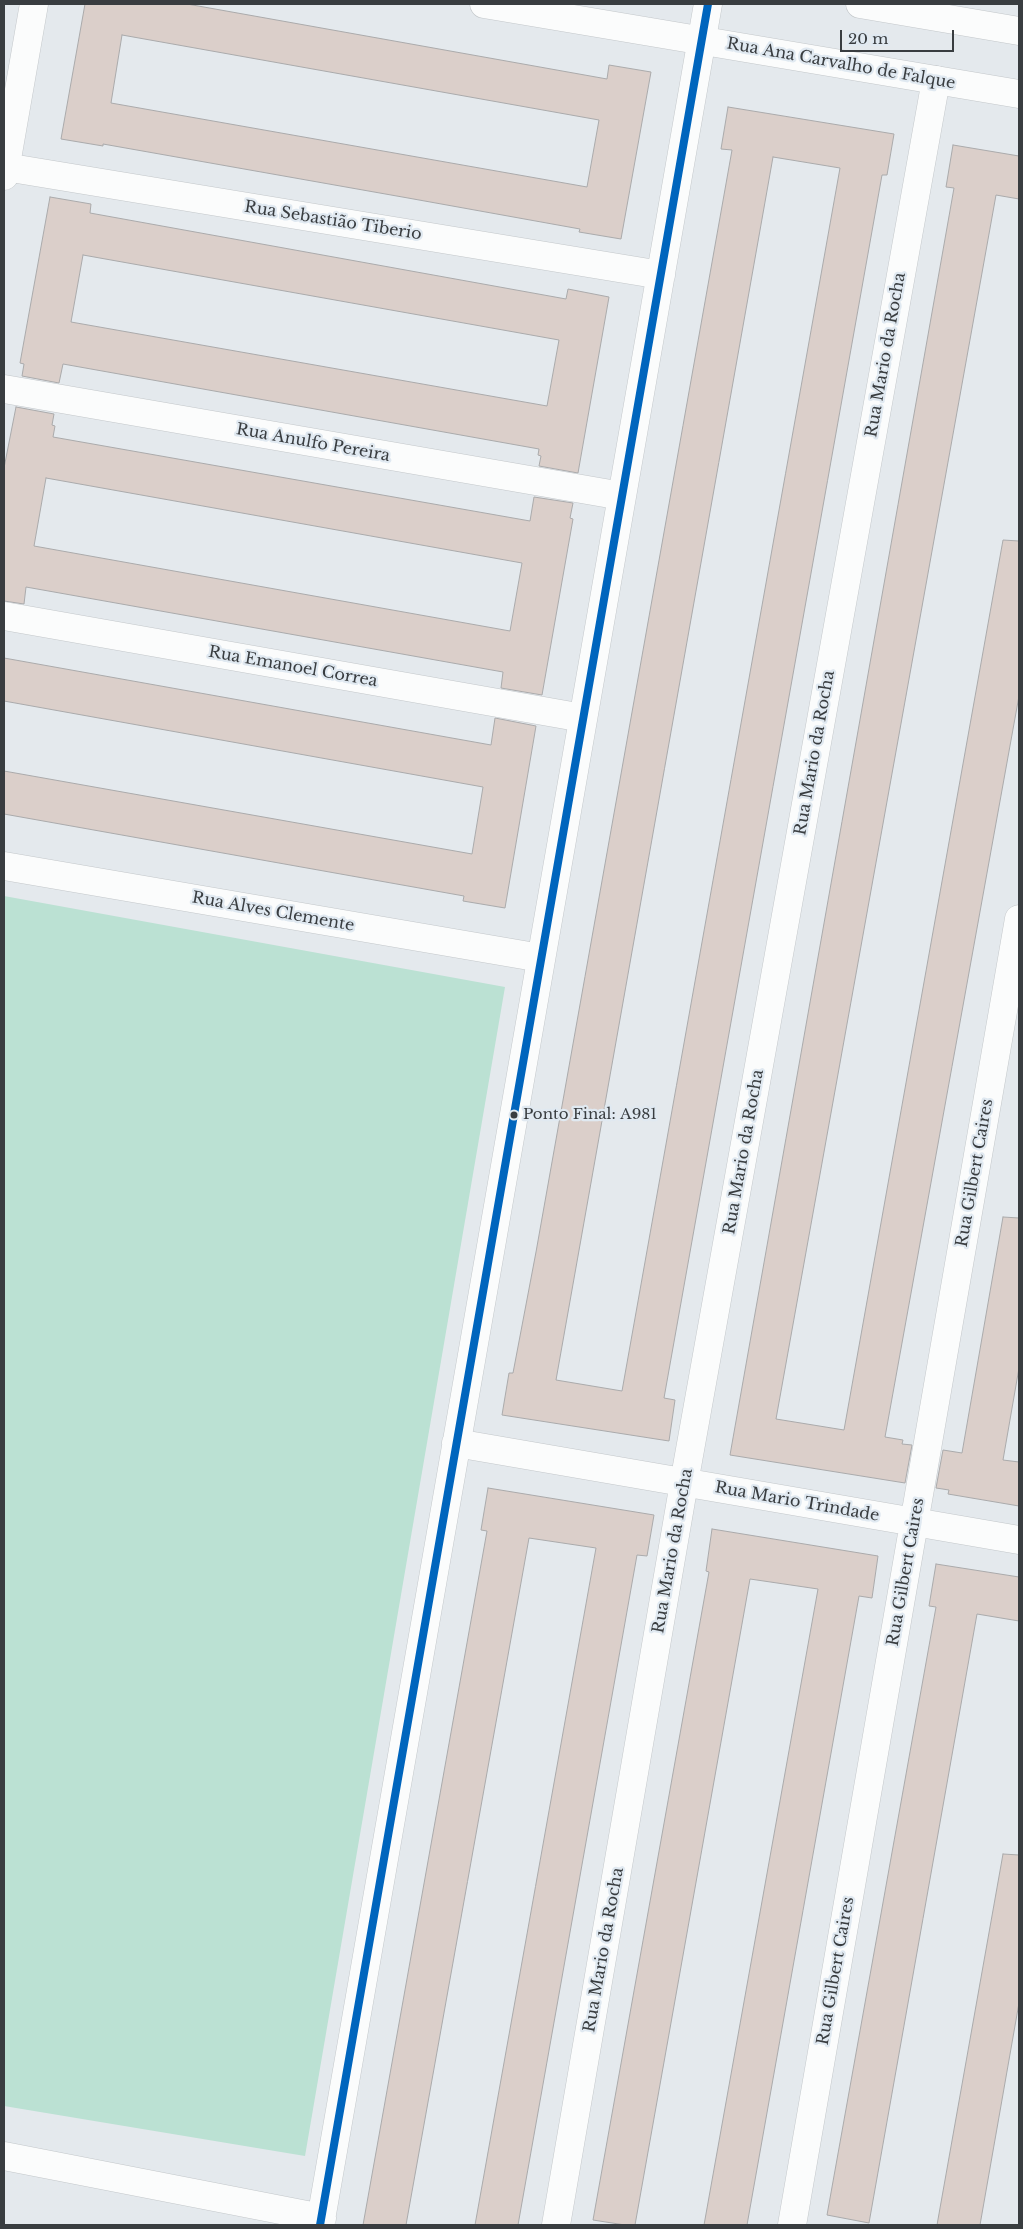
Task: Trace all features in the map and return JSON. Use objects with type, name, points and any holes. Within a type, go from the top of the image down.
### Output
[{"type":"street","points":[[5,172],[34,4]]},
{"type":"street","name":"Rua Ana Carvalho de Falque","points":[[484,4],[1019,94]]},
{"type":"street","points":[[4,2156],[321,2222],[708,4]]},
{"type":"street","points":[[860,4],[1019,31]]},
{"type":"street","name":"Rua Mario da Rocha","points":[[556,2225],[684,1483],[936,80]]},
{"type":"street","name":"Rua Sebastião Tiberio","points":[[5,172],[660,275]]},
{"type":"street","name":"Rua Anulfo Pereira","points":[[4,389],[622,496]]},
{"type":"street","name":"Rua Emanoel Correa","points":[[4,616],[583,718]]},
{"type":"street","name":"Rua Alves Clemente","points":[[4,866],[541,958]]},
{"type":"street","name":"Rua Gilbert Caires","points":[[792,2225],[1019,919]]},
{"type":"street","name":"Rua Mario Trindade","points":[[456,1443],[1019,1540]]},
{"type":"green space","points":[[4,896],[505,987],[305,2156],[4,2106]]},
{"type":"building","points":[[85,4],[187,4],[607,79],[609,65],[651,72],[621,239],[579,232],[580,229],[408,198],[103,144],[103,146],[61,139]],"holes":[[[122,35],[599,120],[587,187],[111,103]]]},
{"type":"building","points":[[728,107],[894,134],[887,175],[882,175],[664,1398],[675,1400],[669,1441],[502,1415],[509,1373],[513,1373],[536,1252],[732,150],[721,149]],"holes":[[[773,157],[840,168],[622,1391],[556,1380]]]},
{"type":"building","points":[[953,145],[1019,156],[1019,199],[996,195],[776,1419],[844,1430],[1003,540],[1019,541],[1019,696],[885,1437],[903,1440],[902,1444],[912,1445],[905,1483],[730,1455],[954,188],[946,187]]},
{"type":"building","points":[[50,197],[91,204],[90,213],[566,299],[568,289],[609,297],[578,473],[539,466],[541,456],[538,455],[539,449],[63,364],[59,383],[22,376],[24,364],[20,363]],"holes":[[[83,255],[559,340],[547,406],[71,322]]]},
{"type":"building","points":[[16,407],[54,414],[52,425],[55,426],[53,437],[530,521],[534,497],[573,503],[570,518],[573,519],[542,695],[501,688],[503,672],[26,587],[24,604],[4,601],[4,468]],"holes":[[[46,478],[522,563],[510,631],[34,546]]]},
{"type":"building","points":[[4,658],[491,745],[495,718],[536,726],[505,908],[463,901],[464,896],[4,814],[4,771],[472,854],[483,787],[4,701]]},
{"type":"building","points":[[1003,1217],[1019,1218],[1019,1368],[1003,1460],[1019,1462],[1019,1506],[948,1494],[949,1490],[936,1488],[943,1450],[962,1453]]},
{"type":"building","points":[[488,1488],[654,1515],[647,1556],[637,1555],[518,2225],[475,2225],[596,1548],[529,1538],[406,2225],[363,2225],[487,1531],[481,1530]]},
{"type":"building","points":[[712,1529],[878,1556],[872,1598],[859,1596],[747,2225],[704,2225],[818,1589],[750,1579],[635,2225],[625,2225],[593,2220],[709,1572],[706,1571]]},
{"type":"building","points":[[936,1564],[1019,1577],[1019,1621],[977,1614],[869,2223],[827,2215],[936,1607],[929,1606]]},
{"type":"building","points":[[1003,1854],[1019,1855],[1019,2003],[980,2225],[937,2225]]},
{"type":"transit line","points":[[320,2225],[708,4]]},
{"type":"place","name":"Ponto Final: A981","points":[[514,1115]]}]
